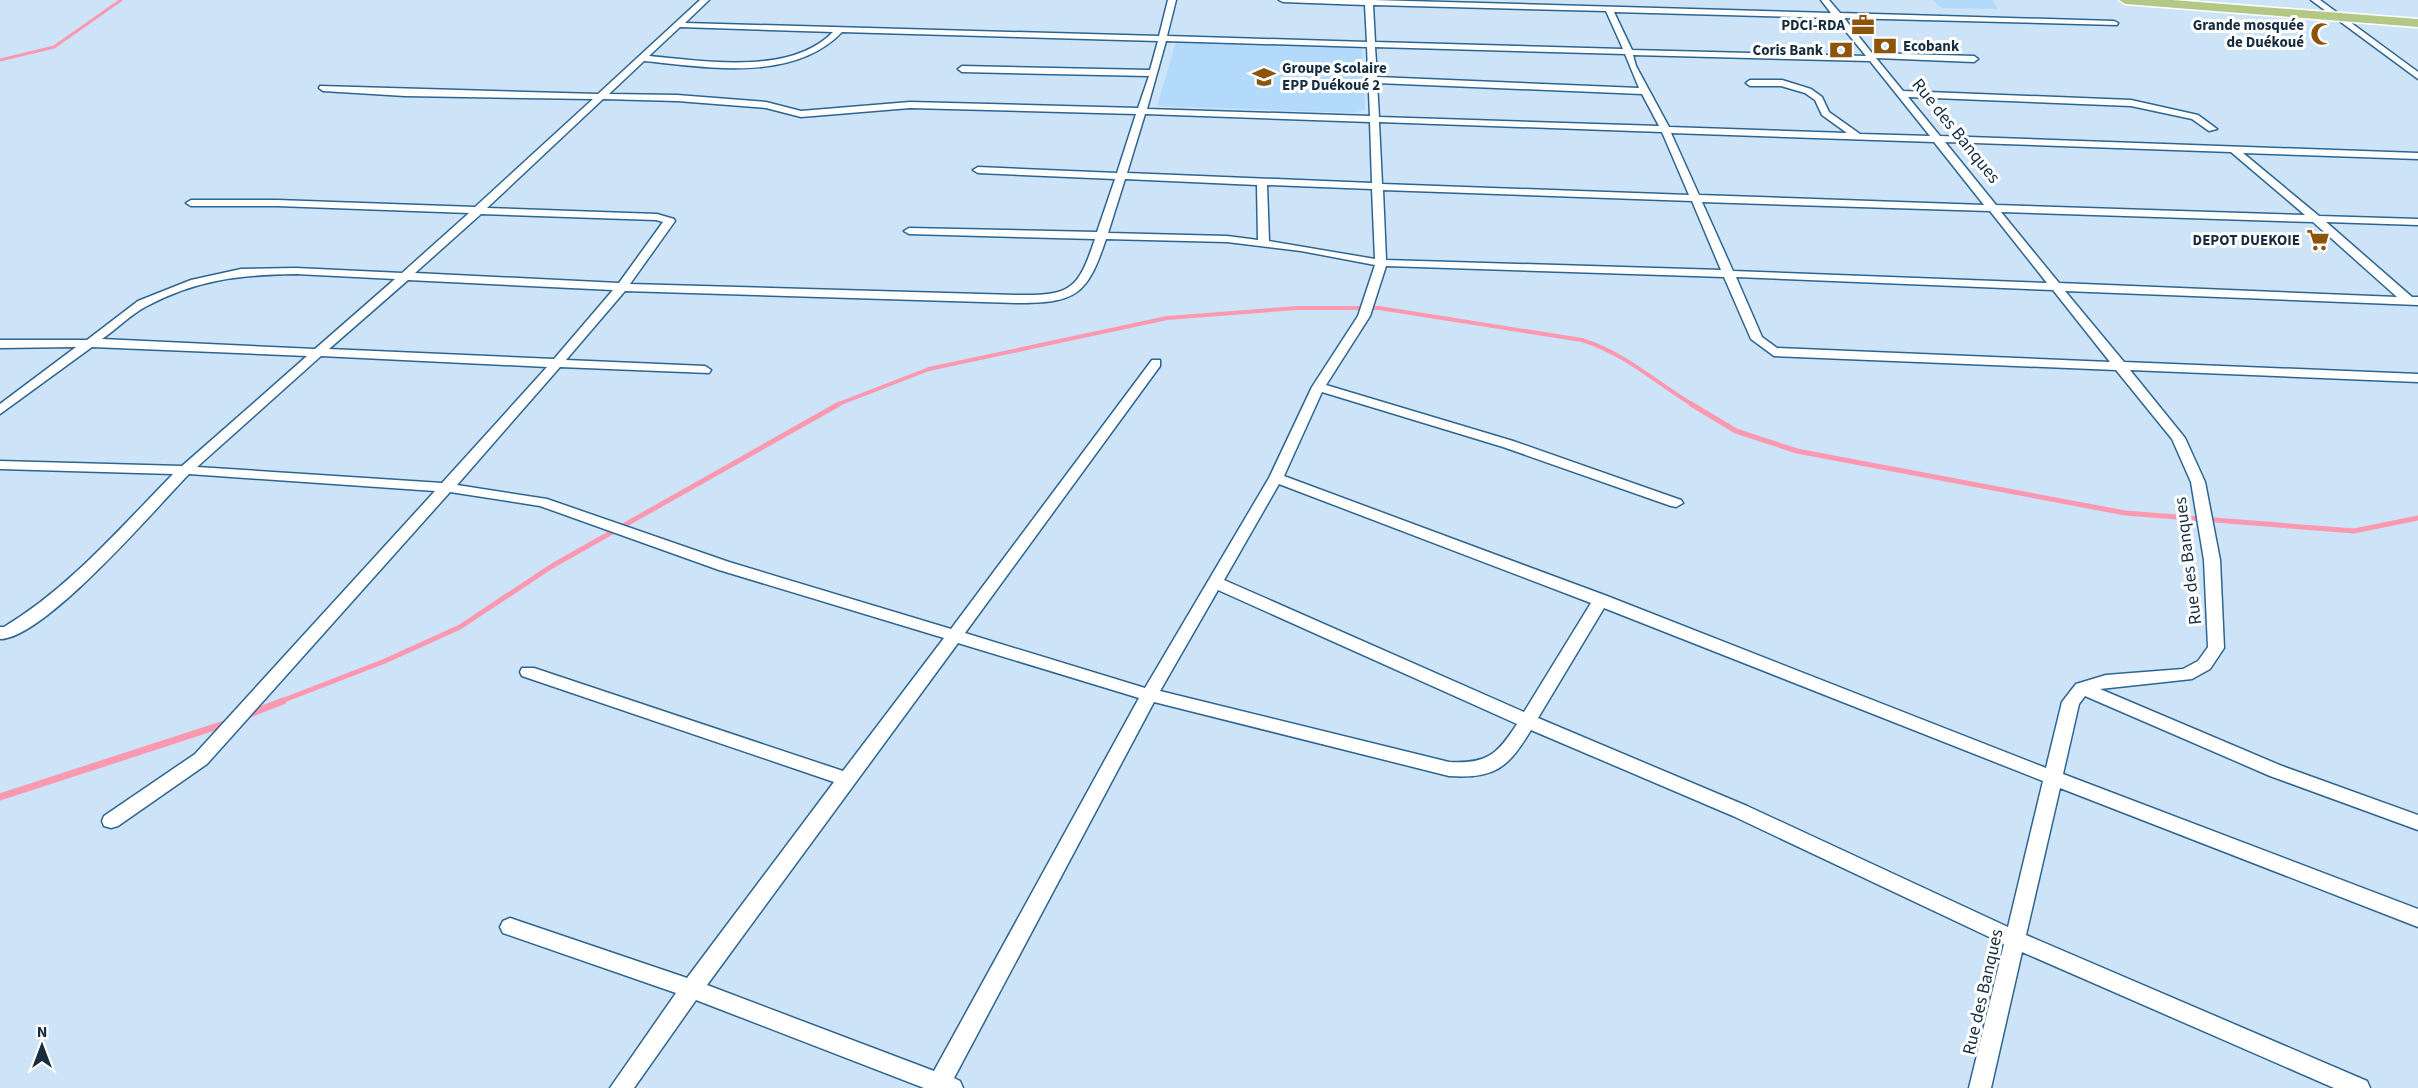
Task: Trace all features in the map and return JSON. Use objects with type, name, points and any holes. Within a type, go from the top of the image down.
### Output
[{"type":"main road","points":[[2125,0],[2418,23]]},
{"type":"street","points":[[0,633],[7,633],[40,613],[73,584],[185,470],[404,276],[705,0]]},
{"type":"street","points":[[0,410],[120,318],[153,298],[225,274],[285,271],[622,287],[1051,298],[1072,292],[1085,280],[1101,237],[1154,73],[1172,0]]},
{"type":"street","points":[[1283,0],[2114,23]]},
{"type":"street","name":"Rue des Banques","points":[[1825,0],[2178,438],[2198,482],[2212,560],[2216,648],[2204,665],[2186,675],[2106,681],[2082,688],[2071,702],[1980,1088]]},
{"type":"street","points":[[2315,0],[2418,76]]},
{"type":"street","points":[[510,927],[691,989],[943,1086],[1149,695],[1276,478],[1318,387],[1364,316],[1381,263],[1369,1]]},
{"type":"street","points":[[1609,9],[1630,53],[1632,66],[1666,131],[1757,339],[1774,352],[2418,378]]},
{"type":"street","points":[[679,25],[1630,53],[1974,59]]},
{"type":"street","points":[[641,58],[740,63],[782,61],[805,56],[822,48],[835,38],[840,29]]},
{"type":"street","points":[[962,69],[1154,73]]},
{"type":"street","points":[[1374,80],[1645,91]]},
{"type":"street","points":[[1750,83],[1782,83],[1808,91],[1819,99],[1825,112],[1859,137]]},
{"type":"street","points":[[323,88],[405,93],[677,98],[766,105],[801,114],[939,105],[2418,156]]},
{"type":"street","points":[[1900,94],[2131,103],[2195,117],[2211,129]]},
{"type":"street","points":[[2235,151],[2413,301]]},
{"type":"street","points":[[978,170],[2418,222]]},
{"type":"street","points":[[1262,182],[1264,243]]},
{"type":"street","points":[[111,821],[201,759],[449,488],[622,287],[670,224],[669,219],[476,210],[191,203]]},
{"type":"street","points":[[909,231],[1264,243],[1381,263],[2413,301]]},
{"type":"street","points":[[0,344],[89,344],[705,370]]},
{"type":"street","points":[[621,1088],[691,989],[955,637],[1156,363]]},
{"type":"street","points":[[1318,387],[1508,444],[1676,503]]},
{"type":"street","points":[[0,465],[185,470],[449,488],[542,502],[724,566],[1149,695],[1449,769],[1481,770],[1502,759],[1601,600]]},
{"type":"street","points":[[1276,478],[1601,600],[2054,780],[2418,918]]},
{"type":"street","points":[[1215,582],[1527,721],[1740,811],[2016,940],[2359,1088]]},
{"type":"street","points":[[528,672],[848,780]]},
{"type":"street","points":[[2082,688],[2276,771],[2418,823]]},
{"type":"shaded area","points":[[1933,0],[1993,0],[1998,9],[1942,8]]},
{"type":"shaded area","name":"Groupe Scolaire EPP Duékoué 2","points":[[1176,42],[1362,48],[1365,109],[1355,113],[1157,106]]},
{"type":"waterway","points":[[0,60],[54,47],[121,0]]},
{"type":"waterway","points":[[836,405],[929,369],[1167,318],[1297,308],[1379,308],[1582,340],[1627,361],[1693,405]]},
{"type":"waterway","points":[[279,702],[385,661],[460,627],[552,566],[839,404]]},
{"type":"waterway","points":[[1691,404],[1736,431],[1797,451],[2125,513],[2354,531],[2418,518]]},
{"type":"waterway","points":[[247,715],[283,701]]},
{"type":"waterway","points":[[0,797],[227,723]]},
{"type":"place","name":"PDCI-RDA","points":[[1863,25]]},
{"type":"place","name":"Grande mosquée de Duékoué","points":[[2322,34]]},
{"type":"place","name":"Ecobank","points":[[1885,46]]},
{"type":"place","name":"Coris Bank","points":[[1841,50]]},
{"type":"place","name":"Groupe Scolaire EPP Duékoué 2","points":[[1264,77]]},
{"type":"place","name":"DEPOT DUEKOIE","points":[[2318,240]]}]
